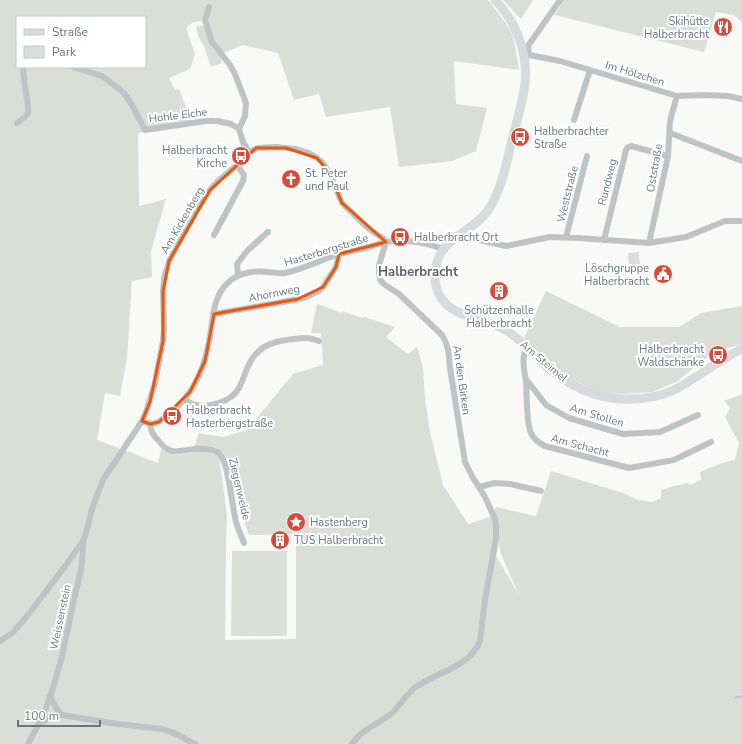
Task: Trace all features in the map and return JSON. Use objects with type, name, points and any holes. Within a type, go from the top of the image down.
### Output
[{"type":"main road","points":[[443,249],[449,242],[480,219],[489,210],[502,180],[524,90],[527,57],[506,12],[496,0]]},
{"type":"main road","name":"Am Steimel","points":[[443,249],[437,259],[435,270],[436,285],[442,299],[460,313],[496,325],[506,330],[567,382],[592,394],[609,398],[623,399],[642,399],[652,397],[675,389],[725,358],[742,350]]},
{"type":"street","points":[[527,57],[528,46],[560,0]]},
{"type":"street","points":[[209,7],[206,20],[212,42],[232,69],[246,103],[245,116],[239,129],[243,142],[249,152],[258,148],[286,148],[304,151],[317,158],[329,172],[342,203],[369,229],[386,242]]},
{"type":"street","name":"Im Hölzchen","points":[[527,57],[560,60],[677,96],[728,96],[742,99]]},
{"type":"street","points":[[16,123],[28,113],[23,68]]},
{"type":"street","name":"Hohle Eiche","points":[[76,68],[102,76],[124,93],[145,130],[206,121],[217,121],[231,124],[239,129]]},
{"type":"street","points":[[574,120],[590,70]]},
{"type":"street","name":"Oststraße","points":[[649,243],[668,156],[670,121],[677,96]]},
{"type":"street","points":[[670,133],[742,160]]},
{"type":"street","name":"Rundweg","points":[[604,240],[626,150],[631,146],[668,156]]},
{"type":"street","name":"Am Kickenberg","points":[[83,540],[93,506],[103,480],[142,421],[150,402],[163,341],[163,291],[165,274],[169,261],[203,199],[218,181],[249,152]]},
{"type":"street","name":"Weststraße","points":[[566,237],[587,156]]},
{"type":"street","points":[[214,235],[243,181],[244,175],[236,165]]},
{"type":"street","points":[[465,231],[468,236],[475,239],[506,246],[550,237],[649,243],[686,237],[725,221],[742,221]]},
{"type":"street","points":[[142,421],[150,424],[159,422],[184,400],[196,383],[209,347],[216,303],[220,292],[229,281],[238,275],[237,264],[247,251],[268,232]]},
{"type":"street","name":"Hasterbergstraße","points":[[238,275],[249,272],[265,271],[282,274],[295,271],[338,255],[386,242],[417,242],[443,249]]},
{"type":"street","name":"An den Birken","points":[[352,744],[363,732],[386,718],[416,687],[465,660],[478,646],[496,539],[495,519],[485,497],[465,462],[447,342],[442,335],[399,294],[380,280],[379,265],[386,242]]},
{"type":"street","name":"Ahornweg","points":[[214,314],[304,298],[323,287],[336,267],[338,255]]},
{"type":"street","points":[[184,400],[193,404],[214,405],[228,399],[235,394],[239,388],[254,355],[259,351],[275,342],[308,338],[319,341]]},
{"type":"street","name":"Am Schacht","points":[[528,348],[523,356],[531,432],[534,438],[545,446],[629,468],[674,460],[712,442]]},
{"type":"street","name":"Am Stollen","points":[[526,380],[546,405],[569,418],[623,434],[660,432],[698,415]]},
{"type":"street","name":"Ziegenweide","points":[[150,424],[151,431],[164,447],[169,450],[175,452],[208,449],[217,451],[220,454],[225,464],[235,519],[244,543]]},
{"type":"street","points":[[479,487],[495,483],[510,484],[541,491]]},
{"type":"street","points":[[0,641],[12,633],[24,620],[83,540]]},
{"type":"street","name":"Weissenstein","points":[[28,744],[39,724],[50,696],[62,655],[81,565],[83,540]]},
{"type":"street","points":[[50,696],[56,708],[62,715]]},
{"type":"street","points":[[39,724],[52,716],[62,715],[117,724],[162,729],[172,732],[195,744]]},
{"type":"highlighted area","points":[[256,148],[286,148],[317,158],[329,172],[342,203],[386,242],[339,254],[336,267],[323,287],[298,299],[214,314],[205,361],[190,392],[159,422],[150,424],[142,421],[150,402],[163,341],[163,291],[169,261],[210,190]]},
{"type":"green space","points":[[0,0],[488,0],[505,22],[513,36],[519,70],[454,61],[456,104],[487,108],[476,151],[452,161],[399,167],[390,107],[326,117],[319,94],[294,100],[278,53],[243,45],[219,55],[222,63],[211,67],[204,46],[198,36],[196,27],[204,25],[203,21],[193,22],[186,28],[195,54],[190,69],[169,78],[175,90],[179,89],[192,122],[138,133],[139,206],[166,199],[151,251],[152,277],[132,281],[127,358],[120,396],[105,393],[97,440],[158,463],[161,449],[176,455],[192,453],[199,433],[223,437],[247,430],[293,374],[323,365],[321,333],[311,333],[317,304],[342,313],[343,311],[395,327],[386,337],[408,354],[416,347],[423,367],[425,399],[430,432],[443,485],[468,524],[493,516],[496,507],[536,516],[551,471],[623,493],[638,500],[652,502],[661,498],[661,490],[688,483],[690,485],[701,480],[700,472],[722,463],[735,460],[739,443],[725,417],[730,408],[724,401],[742,394],[742,744],[0,744]],"holes":[[[222,450],[227,459],[237,502],[249,535],[296,534],[296,639],[225,640],[227,516],[220,463]],[[496,530],[501,554],[519,595],[496,556]]]},
{"type":"green space","points":[[503,0],[533,0],[521,19]]},
{"type":"green space","points":[[556,0],[742,0],[742,22],[734,15],[716,12],[704,52],[555,15],[561,4]]},
{"type":"green space","points":[[639,252],[640,269],[629,269],[628,253]]},
{"type":"green space","points":[[546,291],[620,327],[679,327],[701,313],[742,306],[742,344],[714,352],[676,382],[653,392],[624,394],[601,393],[564,375],[552,366],[524,338]]},
{"type":"green space","points":[[232,551],[287,551],[287,636],[231,636]]},
{"type":"waterway","points":[[735,698],[742,696]]},
{"type":"place","name":"Skihütte Halberbracht","points":[[723,27]]},
{"type":"place","name":"Halberbrachter Straße","points":[[520,137]]},
{"type":"place","name":"Halberbracht Kirche","points":[[241,156]]},
{"type":"place","name":"St. Peter und Paul","points":[[291,179]]},
{"type":"place","name":"Halberbracht Ort","points":[[400,237]]},
{"type":"place","name":"Löschgruppe Halberbracht","points":[[663,274]]},
{"type":"place","name":"Schützenhalle Halberbracht","points":[[499,291]]},
{"type":"place","name":"Halberbracht Waldschänke","points":[[718,355]]},
{"type":"place","name":"Halberbracht Hasterbergstraße","points":[[172,416]]},
{"type":"place","name":"Hastenberg","points":[[296,522]]},
{"type":"place","name":"TUS Halberbracht","points":[[280,540]]},
{"type":"district","name":"Halberbracht","points":[[418,271]]}]
